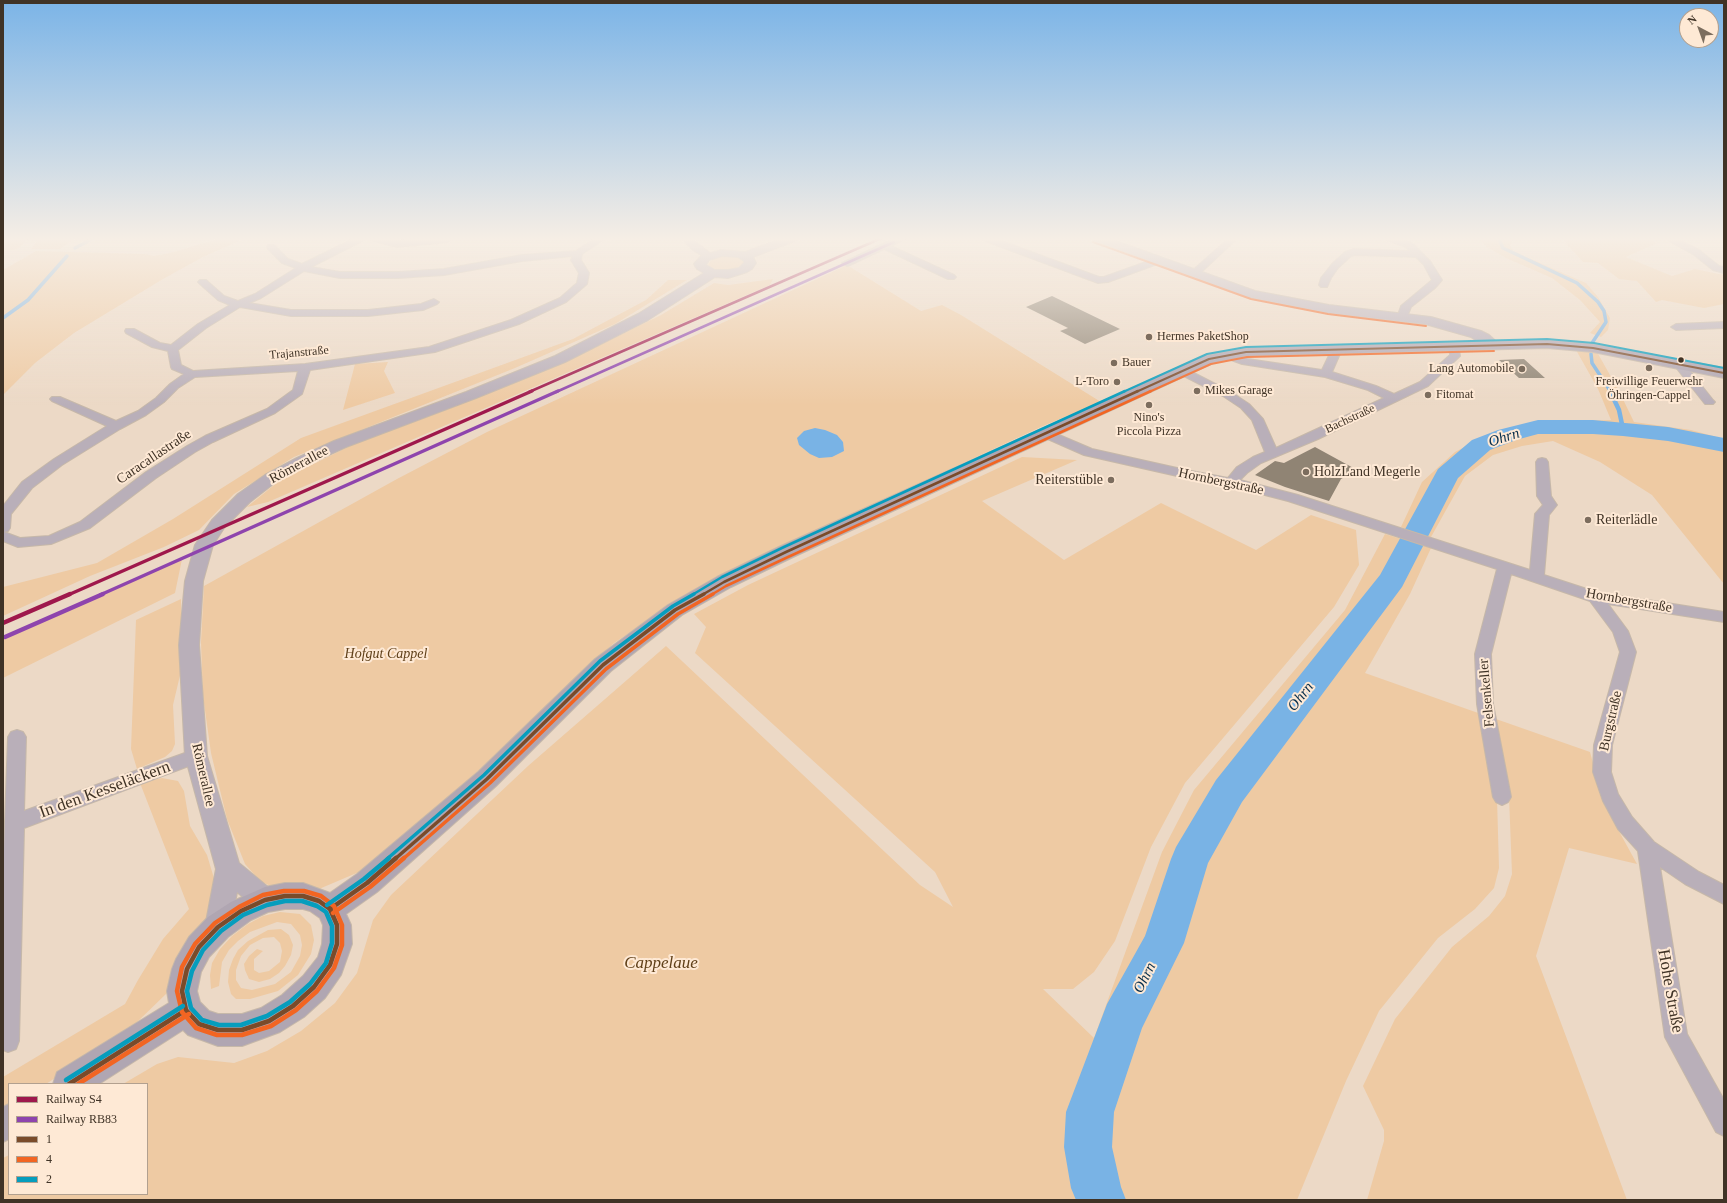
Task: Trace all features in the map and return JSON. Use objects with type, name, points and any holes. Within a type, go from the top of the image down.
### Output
[{"type":"main road","points":[[330,910],[367,883],[487,779],[603,665],[675,610],[724,582],[786,552],[1209,359],[1246,352],[1547,344],[1567,345],[1720,370]]},
{"type":"main road","points":[[285,896],[303,896],[319,900],[330,910],[337,925],[337,944],[330,965],[314,987],[293,1006],[268,1021],[242,1030],[218,1030],[199,1024],[186,1010],[182,991],[187,969],[199,947],[218,927],[241,911],[265,900],[285,896]]},
{"type":"main road","points":[[71,1083],[186,1010]]},
{"type":"street","points":[[216,293],[221,298],[238,304],[291,313],[368,313],[424,307],[434,302]]},
{"type":"street","points":[[173,349],[202,326],[238,304],[263,293]]},
{"type":"street","name":"Trajanstraße","points":[[192,374],[305,367],[431,350],[515,322],[563,300],[571,293]]},
{"type":"street","name":"Römerallee","points":[[218,927],[228,869],[196,756],[189,645],[194,581],[204,545],[218,524],[244,498],[271,478],[309,458],[340,444],[478,393],[560,359],[663,306],[682,293]]},
{"type":"street","points":[[1250,293],[1329,309],[1426,320],[1468,331],[1484,338],[1494,346]]},
{"type":"street","points":[[1402,318],[1406,306],[1423,293]]},
{"type":"street","points":[[1676,327],[1724,325]]},
{"type":"street","points":[[130,331],[156,345],[173,349]]},
{"type":"street","name":"Bachstraße","points":[[1231,482],[1242,470],[1257,460],[1314,436],[1424,384],[1455,356],[1455,352],[1450,347]]},
{"type":"street","points":[[173,349],[176,367],[192,374]]},
{"type":"street","points":[[1326,374],[1337,349]]},
{"type":"street","points":[[1227,356],[1246,362],[1326,374],[1372,388],[1393,398]]},
{"type":"street","points":[[1678,363],[1709,402]]},
{"type":"street","name":"Caracallastraße","points":[[3,536],[18,543],[51,540],[85,525],[151,475],[191,449],[209,439],[271,411],[298,392],[305,367]]},
{"type":"street","points":[[1182,371],[1227,394],[1245,406],[1257,419],[1272,453]]},
{"type":"street","points":[[3,528],[4,514],[27,485],[58,462],[116,426],[142,414],[160,400],[174,386],[192,374]]},
{"type":"street","points":[[56,399],[116,426]]},
{"type":"street","name":"Hornbergstraße","points":[[1045,433],[1088,452],[1186,474],[1231,482],[1300,500],[1537,576],[1595,597],[1724,617]]},
{"type":"street","points":[[1537,576],[1542,514],[1550,505],[1544,496],[1542,462]]},
{"type":"street","name":"Felsenkeller","points":[[1502,797],[1485,704],[1483,654],[1505,566]]},
{"type":"street","name":"Burgstraße","points":[[1595,597],[1620,631],[1628,652],[1603,746],[1602,772],[1609,796],[1625,823],[1647,848],[1692,878],[1724,895]]},
{"type":"street","points":[[8,1041],[17,737]]},
{"type":"street","name":"In den Kesseläckern","points":[[14,823],[196,756]]},
{"type":"street","name":"Hohe Straße","points":[[1647,848],[1676,1037],[1724,1124]]},
{"type":"street","points":[[228,869],[265,900]]},
{"type":"green space","points":[[3,293],[140,293],[74,333],[35,363],[3,395]]},
{"type":"green space","points":[[654,293],[665,293],[615,324],[515,368],[294,457],[234,494],[199,530],[164,547],[90,576],[3,616],[3,587],[97,563],[173,519],[301,438],[573,339],[646,300]]},
{"type":"green space","points":[[697,293],[751,293],[268,502],[247,507],[279,481],[352,445],[446,410],[569,360],[661,315]]},
{"type":"green space","name":"Hofgut Cappel","points":[[786,293],[892,293],[921,311],[942,305],[961,315],[1101,402],[1043,426],[782,547],[674,603],[614,643],[432,814],[359,872],[319,889],[279,890],[260,881],[245,864],[227,819],[211,753],[203,696],[201,642],[204,586],[397,479],[487,432]]},
{"type":"green space","points":[[1571,293],[1595,293],[1610,318],[1608,330],[1601,337],[1590,333],[1600,322],[1580,300]]},
{"type":"green space","points":[[1648,293],[1724,293],[1724,304],[1704,308],[1662,300],[1656,302]]},
{"type":"green space","points":[[1576,350],[1597,352],[1619,391],[1634,422],[1691,430],[1724,439],[1724,584],[1652,495],[1600,462],[1553,441],[1522,446],[1493,455],[1465,476],[1431,537],[1401,527],[1422,482],[1455,452],[1493,432],[1533,422],[1611,420],[1598,389]]},
{"type":"green space","points":[[388,362],[384,371],[395,393],[343,410],[355,364]]},
{"type":"green space","name":"Cappelaue","points":[[1022,457],[1077,460],[982,501],[1064,560],[1161,503],[1256,550],[1311,515],[1356,530],[1359,565],[1334,607],[1185,783],[1151,847],[1115,941],[1094,972],[1073,989],[1043,989],[1094,1038],[1162,852],[1194,790],[1345,610],[1385,534],[1431,548],[1410,594],[1365,673],[1481,714],[1497,798],[1499,868],[1494,888],[1475,909],[1438,938],[1379,1011],[1346,1081],[1297,1200],[3,1200],[3,1158],[8,1156],[8,1195],[148,1195],[148,1083],[125,1083],[157,1064],[178,1057],[234,1063],[267,1051],[301,1031],[335,1003],[357,973],[373,920],[391,895],[528,766],[666,646],[920,885],[953,907],[935,872],[695,653],[706,627],[694,614],[748,585]]},
{"type":"green space","points":[[182,559],[175,593],[3,678],[3,638]]},
{"type":"green space","points":[[181,599],[181,671],[173,705],[175,744],[172,751],[165,757],[137,769],[131,749],[136,620]]},
{"type":"green space","points":[[1496,719],[1590,752],[1604,804],[1637,864],[1569,848],[1536,956],[1627,1200],[1367,1200],[1384,1141],[1384,1130],[1363,1086],[1395,1019],[1452,947],[1489,916],[1505,896],[1512,874],[1509,796]]},
{"type":"green space","points":[[162,778],[178,781],[184,791],[190,826],[207,855],[216,885],[216,903],[177,971],[167,993],[132,1027],[48,1083],[8,1083],[8,1109],[3,1112],[3,1077],[125,1004],[163,939],[189,909],[140,783]]},
{"type":"green space","points":[[280,912],[300,914],[311,925],[314,940],[311,954],[298,975],[278,991],[250,999],[236,999],[231,994],[228,982],[229,970],[238,950],[248,941],[268,930],[281,929],[289,935],[293,945],[291,955],[285,966],[279,973],[270,979],[259,982],[249,979],[244,964],[249,956],[257,949],[263,951],[254,959],[254,970],[259,973],[269,971],[280,962],[282,951],[280,943],[274,937],[263,938],[250,945],[241,956],[236,970],[236,980],[241,988],[252,990],[275,984],[291,972],[300,956],[302,945],[300,935],[291,924],[277,922],[250,932],[229,950],[222,962],[219,986],[211,989],[210,975],[212,963],[220,949],[232,936],[248,924],[263,916]]},
{"type":"water","points":[[815,428],[837,435],[843,442],[844,451],[832,457],[819,458],[810,454],[799,445],[797,438],[804,431]]},
{"type":"building","points":[[1052,296],[1120,329],[1085,344],[1060,331],[1068,328],[1026,307]]},
{"type":"building","name":"Lang Automobile","points":[[1524,359],[1545,378],[1519,378],[1499,360]]},
{"type":"building","name":"HolzLand Megerle","points":[[1315,447],[1357,470],[1341,479],[1329,501],[1285,487],[1255,475],[1275,461],[1284,463]]},
{"type":"waterway","points":[[3,318],[28,300],[34,293]]},
{"type":"waterway","points":[[1588,293],[1598,302],[1604,311],[1606,322],[1592,343]]},
{"type":"waterway","points":[[1591,354],[1592,363],[1611,392]]},
{"type":"waterway","points":[[1610,391],[1619,410],[1623,429]]},
{"type":"waterway","name":"Ohrn","points":[[1101,1200],[1096,1188],[1088,1147],[1090,1112],[1123,1020],[1163,943],[1190,859],[1229,791],[1392,580],[1447,474],[1481,445],[1507,435],[1538,427],[1593,427],[1623,429],[1668,434],[1724,445]]},
{"type":"rail line","name":"S4","points":[[3,623],[756,293]]},
{"type":"rail line","name":"RB83","points":[[5,637],[779,293]]},
{"type":"transit line","name":"4","points":[[1235,293],[1251,299],[1328,314],[1426,326]]},
{"type":"transit line","name":"2","points":[[327,905],[364,879],[484,775],[600,661],[673,606],[722,577],[784,547],[1207,354],[1246,347],[1547,339],[1594,343],[1724,368]]},
{"type":"transit line","name":"1","points":[[330,909],[367,883],[487,779],[603,665],[675,610],[724,582],[786,552],[1209,359],[1246,352],[1547,344],[1593,348],[1724,373]]},
{"type":"transit line","name":"4","points":[[333,913],[370,887],[490,783],[606,669],[678,614],[726,586],[1211,364],[1247,357],[1494,351]]},
{"type":"transit line","name":"4","points":[[284,891],[304,891],[321,896],[334,906],[342,925],[342,945],[334,968],[317,991],[296,1010],[271,1026],[242,1035],[217,1035],[196,1028],[182,1012],[177,991],[182,967],[195,944],[215,923],[239,907],[263,895],[284,891]]},
{"type":"transit line","name":"1","points":[[285,896],[303,896],[319,901],[330,909],[337,925],[337,944],[330,965],[314,987],[293,1006],[269,1021],[242,1030],[218,1030],[199,1024],[186,1010],[182,991],[187,969],[199,947],[218,927],[241,911],[265,900],[285,896]]},
{"type":"transit line","name":"2","points":[[285,901],[302,901],[317,906],[326,912],[332,926],[332,943],[326,963],[310,984],[290,1002],[267,1016],[241,1025],[219,1025],[202,1020],[191,1008],[187,991],[192,971],[203,950],[221,931],[243,915],[267,905],[285,901]]},
{"type":"transit line","name":"2","points":[[66,1080],[183,1006]]},
{"type":"transit line","name":"1","points":[[71,1083],[186,1010]]},
{"type":"transit line","name":"4","points":[[80,1083],[189,1014]]},
{"type":"place","name":"Hermes PaketShop","points":[[1149,337]]},
{"type":"place","name":"Bauer","points":[[1114,363]]},
{"type":"place","name":"Freiwillige Feuerwehr Öhringen-Cappel","points":[[1649,368]]},
{"type":"place","name":"Lang Automobile","points":[[1522,369]]},
{"type":"place","name":"L-Toro","points":[[1117,382]]},
{"type":"place","name":"Mikes Garage","points":[[1197,391]]},
{"type":"place","name":"Fitomat","points":[[1428,395]]},
{"type":"place","name":"Nino's Piccola Pizza","points":[[1149,405]]},
{"type":"place","name":"HolzLand Megerle","points":[[1306,472]]},
{"type":"place","name":"Reiterstüble","points":[[1111,480]]},
{"type":"place","name":"Reiterlädle","points":[[1588,520]]}]
